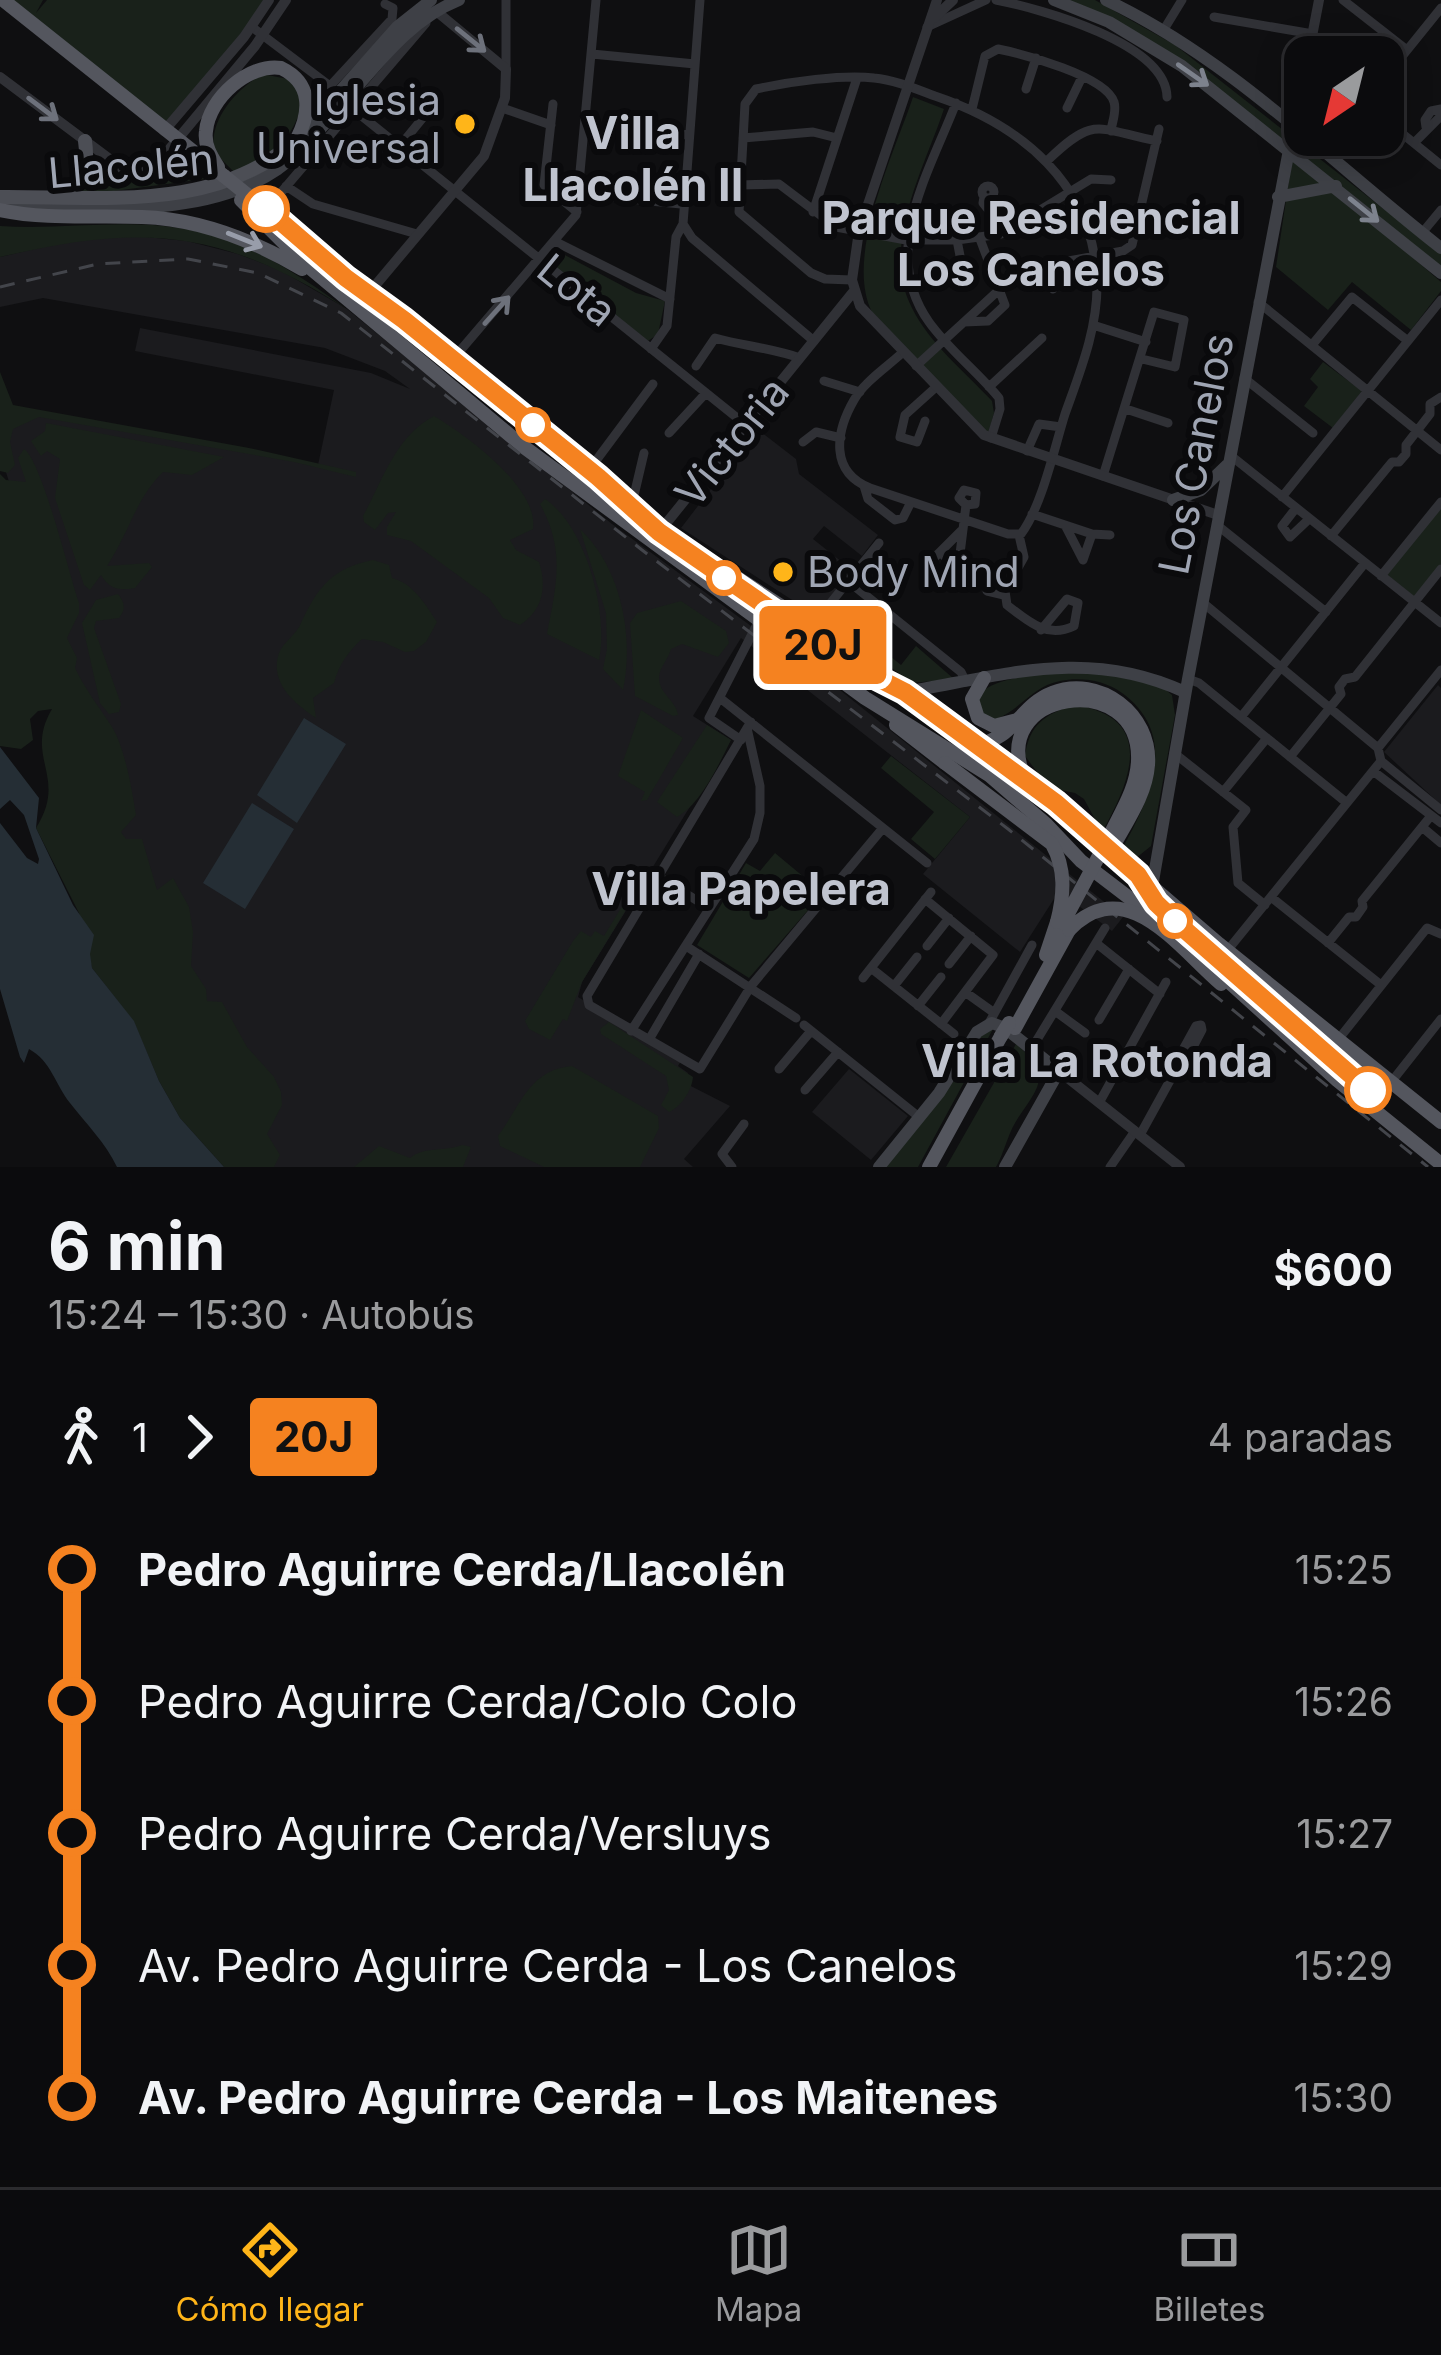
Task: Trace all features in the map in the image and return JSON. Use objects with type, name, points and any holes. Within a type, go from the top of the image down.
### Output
[{"type":"highway","points":[[3,0],[245,198],[296,256],[524,447],[865,698],[1052,844],[1063,880],[1063,926],[938,1167]]},
{"type":"highway","points":[[220,178],[208,148],[207,124],[220,101],[254,70],[280,68],[302,85],[308,106],[297,139]]},
{"type":"highway","points":[[245,198],[266,209],[662,528],[812,626],[1026,781],[1441,1123]]},
{"type":"highway","points":[[0,209],[57,218],[141,217],[201,225],[261,246],[339,292]]},
{"type":"highway","points":[[984,679],[972,699],[978,718],[994,726],[1017,720]]},
{"type":"highway","points":[[929,1167],[1112,840],[1135,808],[1148,769],[1145,738],[1132,714],[1107,694],[1076,688],[1040,699],[1000,739],[976,744]]},
{"type":"highway","points":[[865,698],[943,744],[1006,789],[1081,861],[1153,914],[1336,1080]]},
{"type":"highway","points":[[1026,781],[1019,748],[1037,714],[1073,699],[1109,707],[1131,732],[1138,759],[1131,793],[1112,840]]},
{"type":"highway","points":[[1063,926],[1093,911],[1125,908],[1148,920],[1441,1164]]},
{"type":"main road","points":[[297,139],[388,36],[438,6],[459,0]]},
{"type":"main road","points":[[1054,0],[1109,22],[1157,50],[1284,144]]},
{"type":"main road","points":[[1115,2],[1163,31],[1284,122]]},
{"type":"main road","name":"Llacolén","points":[[0,209],[187,203],[265,177],[297,153],[397,43],[438,6]]},
{"type":"main road","name":"Llacolén","points":[[0,197],[187,192],[249,174],[297,139]]},
{"type":"main road","points":[[52,196],[84,174],[86,141]]},
{"type":"main road","name":"Los Canelos","points":[[1152,887],[1286,156]]},
{"type":"main road","points":[[1299,156],[1441,273]]},
{"type":"main road","points":[[1326,156],[1438,246],[1424,258]]},
{"type":"main road","points":[[1278,197],[1336,186]]},
{"type":"main road","points":[[1173,500],[1201,490],[1229,460]]},
{"type":"main road","points":[[905,692],[1074,665],[1187,681]]},
{"type":"main road","name":"Los Canelos","points":[[1138,875],[1157,846]]},
{"type":"main road","points":[[879,1167],[949,1080],[977,1032],[991,1018],[1059,1071],[1005,1167]]},
{"type":"street","points":[[0,77],[123,169],[137,173],[154,167],[170,136],[269,0]]},
{"type":"street","points":[[170,136],[263,36],[286,0]]},
{"type":"street","points":[[368,294],[487,150],[502,108],[506,0]]},
{"type":"street","points":[[453,359],[577,212],[596,0]]},
{"type":"street","points":[[651,349],[667,326],[676,233],[682,224],[700,0]]},
{"type":"street","points":[[937,0],[859,231],[853,285],[868,316],[971,426],[991,438],[1218,520],[1326,612]]},
{"type":"street","points":[[928,26],[952,0]]},
{"type":"street","points":[[928,26],[986,0]]},
{"type":"street","points":[[996,0],[1070,21],[1117,43],[1156,68],[1166,84],[1167,98]]},
{"type":"street","points":[[1163,31],[1182,0]]},
{"type":"street","points":[[1214,17],[1313,34],[1319,0]]},
{"type":"street","points":[[1343,0],[1407,50]]},
{"type":"street","points":[[252,27],[330,86],[392,19],[393,8],[385,4]]},
{"type":"street","points":[[266,209],[438,6],[506,69]]},
{"type":"street","points":[[1404,54],[1441,8]]},
{"type":"street","points":[[972,109],[989,51],[998,49],[1036,58],[1108,92],[1113,100],[1111,131]]},
{"type":"street","points":[[592,55],[694,64]]},
{"type":"street","points":[[1026,89],[1036,58]]},
{"type":"street","points":[[1067,108],[1082,77]]},
{"type":"street","points":[[813,212],[857,78]]},
{"type":"street","points":[[853,285],[811,273],[737,209],[746,100],[756,88],[857,78],[907,86],[1007,127],[1048,160],[1070,191],[1094,255],[1094,325],[1032,514],[1019,535],[1023,561],[1004,595],[1007,605],[1041,630]]},
{"type":"street","points":[[399,147],[435,103]]},
{"type":"street","points":[[956,103],[906,240],[910,287],[923,314],[1000,405],[991,438]]},
{"type":"street","points":[[553,104],[544,188],[577,212]]},
{"type":"street","points":[[502,108],[551,125]]},
{"type":"street","name":"Lota","points":[[352,109],[746,425]]},
{"type":"street","points":[[1414,143],[1426,127],[1433,127],[1441,112]]},
{"type":"street","points":[[585,125],[688,135]]},
{"type":"street","points":[[1048,160],[1081,130],[1158,135],[1133,242],[1123,251],[1050,266],[1053,289]]},
{"type":"street","points":[[743,138],[813,132],[837,138]]},
{"type":"street","points":[[1404,135],[1441,165]]},
{"type":"street","points":[[739,185],[779,184],[832,226],[906,240],[957,240],[1006,232],[1094,178],[1111,179]]},
{"type":"street","points":[[286,186],[313,204],[417,234]]},
{"type":"street","points":[[579,194],[681,204]]},
{"type":"street","points":[[984,197],[983,203],[1006,232]]},
{"type":"street","points":[[1422,233],[1441,210]]},
{"type":"street","name":"Victoria","points":[[682,224],[692,238],[814,341]]},
{"type":"street","points":[[964,322],[988,321],[1005,305],[980,239]]},
{"type":"street","points":[[957,240],[965,282]]},
{"type":"street","points":[[556,242],[670,299]]},
{"type":"street","name":"Victoria","points":[[651,542],[814,341],[853,285]]},
{"type":"street","points":[[915,367],[1000,289]]},
{"type":"street","points":[[1312,346],[1352,297],[1408,341]]},
{"type":"street","points":[[1282,497],[1441,300]]},
{"type":"street","points":[[1258,302],[1441,450]]},
{"type":"street","points":[[1103,476],[1154,314],[1160,310],[1184,320],[1175,367],[1142,359]]},
{"type":"street","points":[[1094,325],[1146,342]]},
{"type":"street","points":[[696,366],[715,338],[741,347],[765,346],[800,358]]},
{"type":"street","points":[[989,387],[1042,338]]},
{"type":"street","points":[[902,353],[852,404],[841,439],[841,465],[864,486],[961,525],[1019,535]]},
{"type":"street","points":[[1244,378],[1313,433]]},
{"type":"street","points":[[824,381],[860,392]]},
{"type":"street","points":[[589,470],[652,384]]},
{"type":"street","points":[[925,421],[919,441],[901,439],[905,415],[935,388]]},
{"type":"street","points":[[670,433],[706,393]]},
{"type":"street","points":[[1331,536],[1392,462],[1394,448],[1406,445],[1436,412],[1430,404],[1441,397]]},
{"type":"street","points":[[1126,409],[1168,423]]},
{"type":"street","points":[[1027,451],[1040,424],[1061,427]]},
{"type":"street","points":[[803,442],[816,432],[841,439]]},
{"type":"street","points":[[632,504],[644,453]]},
{"type":"street","points":[[1229,460],[1441,623]]},
{"type":"street","points":[[864,486],[868,499],[893,519],[901,519]]},
{"type":"street","points":[[895,532],[910,502]]},
{"type":"street","points":[[1381,576],[1441,502]]},
{"type":"street","points":[[944,550],[944,556],[958,563],[966,505]]},
{"type":"street","points":[[1296,508],[1281,528],[1290,537],[1310,519]]},
{"type":"street","points":[[1032,514],[1092,534],[1110,535]]},
{"type":"street","points":[[931,562],[961,525]]},
{"type":"street","points":[[1065,525],[1082,560],[1092,534]]},
{"type":"street","points":[[812,626],[879,543]]},
{"type":"street","points":[[1241,717],[1365,563]]},
{"type":"street","points":[[1290,757],[1341,694],[1340,685],[1348,676],[1355,677],[1441,569]]},
{"type":"street","points":[[848,581],[961,672],[966,682]]},
{"type":"street","points":[[987,591],[1004,595]]},
{"type":"street","points":[[741,740],[710,718],[770,599]]},
{"type":"street","points":[[1202,602],[1378,748]]},
{"type":"street","points":[[1231,946],[1377,766],[1378,748],[1439,678]]},
{"type":"street","points":[[1187,681],[1241,717],[1347,803]]},
{"type":"street","points":[[720,698],[928,863]]},
{"type":"street","points":[[749,725],[656,875],[586,999],[589,1005],[700,1069],[751,986],[883,828]]},
{"type":"street","points":[[631,1030],[746,857],[759,823],[759,772],[749,725]]},
{"type":"street","points":[[1223,792],[1267,738]]},
{"type":"street","points":[[1174,753],[1246,810],[1233,827],[1238,883],[1381,985]]},
{"type":"street","points":[[1377,766],[1441,810]]},
{"type":"street","points":[[1328,943],[1348,917],[1356,917],[1362,901],[1421,827],[1435,820],[1377,766]]},
{"type":"street","points":[[1421,827],[1441,843]]},
{"type":"street","points":[[656,875],[710,908]]},
{"type":"street","points":[[862,978],[928,895],[993,955],[940,1024]]},
{"type":"street","points":[[927,946],[949,918]]},
{"type":"street","points":[[1341,1036],[1428,927],[1441,934]]},
{"type":"street","points":[[1032,1048],[1105,928]]},
{"type":"street","points":[[949,964],[971,936]]},
{"type":"street","points":[[1096,943],[1160,994]]},
{"type":"street","points":[[965,992],[991,1018],[1032,945]]},
{"type":"street","points":[[686,946],[751,986],[919,1117]]},
{"type":"street","points":[[650,1038],[699,954]]},
{"type":"street","points":[[894,986],[917,957]]},
{"type":"street","points":[[871,968],[954,1034]]},
{"type":"street","points":[[1099,1020],[1129,969]]},
{"type":"street","points":[[918,1006],[941,977]]},
{"type":"street","points":[[1099,1102],[1166,982]]},
{"type":"street","points":[[1055,1011],[1085,1033]]},
{"type":"street","points":[[1396,1076],[1441,1019]]},
{"type":"street","points":[[779,1069],[804,1025]]},
{"type":"street","points":[[1110,1167],[1137,1133],[1191,1050],[1201,1025],[1174,1066],[1173,1076]]},
{"type":"street","points":[[805,1090],[838,1052]]},
{"type":"street","points":[[1059,1071],[1180,1167]]},
{"type":"street","points":[[732,1167],[722,1154],[744,1124]]},
{"type":"shaded area","points":[[12,0],[43,0],[36,13],[47,0],[266,0],[166,123]]},
{"type":"shaded area","points":[[1066,0],[1095,0],[1175,45],[1284,131],[1284,142],[1215,87]]},
{"type":"shaded area","points":[[262,74],[288,79],[303,99],[299,113],[280,144],[234,172],[214,152],[216,128],[234,97]]},
{"type":"shaded area","points":[[913,97],[944,109],[909,208],[903,234],[903,284],[928,334],[992,401],[989,431],[872,312],[865,289],[864,263],[875,205]]},
{"type":"shaded area","points":[[1295,156],[1441,282],[1441,291],[1411,330],[1352,282],[1328,310],[1276,267]]},
{"type":"shaded area","points":[[1302,156],[1316,156],[1441,254],[1441,266]]},
{"type":"shaded area","points":[[93,161],[116,177],[134,182],[176,161],[204,179],[78,192]]},
{"type":"shaded area","points":[[136,224],[203,233],[268,258],[347,309],[260,262],[180,240],[97,240],[0,257],[0,226]]},
{"type":"shaded area","points":[[127,235],[187,241],[238,254],[280,270],[347,309],[612,524],[795,654],[1123,917],[1112,931],[1059,891],[1020,952],[923,874],[970,817],[741,638],[693,716],[731,740],[582,982],[578,997],[681,1061],[678,1066],[688,1073],[683,1082],[730,1106],[684,1159],[693,1167],[272,1167],[175,1053],[121,841],[0,453],[0,403],[318,465],[334,390],[135,351],[140,328],[371,373],[410,389],[385,371],[325,348],[43,298],[0,307],[0,257],[64,242]]},
{"type":"shaded area","points":[[561,253],[636,293],[665,301],[658,334],[648,341],[549,264]]},
{"type":"shaded area","points":[[1323,362],[1362,391],[1333,428],[1304,406],[1318,387],[1310,379]]},
{"type":"shaded area","points":[[0,372],[13,405],[249,448],[356,472],[356,477],[39,417],[13,429],[10,442],[15,465],[8,473],[0,471]]},
{"type":"shaded area","points":[[434,416],[498,464],[532,513],[533,529],[510,540],[516,550],[539,562],[543,580],[538,605],[520,625],[503,618],[489,598],[411,541],[387,535],[396,512],[388,513],[375,530],[364,522],[400,447]]},
{"type":"shaded area","points":[[46,423],[224,457],[192,475],[163,472],[146,493],[107,566],[149,563],[152,567],[135,588],[115,588],[101,575],[90,590],[84,585],[55,498],[60,459],[47,451],[41,456],[31,441],[45,431]]},
{"type":"shaded area","points":[[757,429],[796,459],[799,474],[878,535],[862,556],[824,526],[813,539],[852,570],[817,616],[681,528]]},
{"type":"shaded area","points":[[24,449],[47,495],[79,603],[67,638],[77,658],[75,668],[117,736],[127,770],[136,815],[121,832],[126,839],[142,839],[157,890],[173,878],[189,907],[191,966],[206,989],[207,1001],[222,1002],[247,1047],[281,1092],[282,1105],[267,1134],[280,1155],[274,1167],[224,1167],[180,1118],[134,1022],[92,968],[79,913],[36,828],[48,794],[42,741],[52,709],[38,711],[30,719],[33,740],[21,749],[0,746],[0,474],[6,480],[26,482],[18,458]]},
{"type":"shaded area","points":[[545,499],[572,529],[591,572],[601,619],[599,660],[547,634],[557,569],[553,537],[540,504]]},
{"type":"shaded area","points":[[1441,506],[1441,564],[1415,597],[1386,574]]},
{"type":"shaded area","points":[[580,529],[606,564],[621,605],[627,648],[623,690],[603,669],[606,613]]},
{"type":"shaded area","points":[[373,560],[389,565],[392,578],[413,590],[437,622],[426,642],[414,651],[362,639],[345,659],[334,683],[313,698],[316,718],[281,683],[279,653],[328,581],[347,568]]},
{"type":"shaded area","points":[[118,594],[124,606],[119,618],[96,621],[94,628],[121,704],[119,712],[109,714],[100,703],[82,623],[96,600]]},
{"type":"shaded area","points":[[681,601],[726,631],[729,643],[718,657],[682,644],[671,649],[659,678],[677,710],[678,715],[673,716],[635,696],[630,623],[637,613]]},
{"type":"shaded area","points":[[836,612],[901,665],[916,646],[954,679],[912,683],[828,621]]},
{"type":"shaded area","points":[[1101,673],[1161,686],[1172,695],[1175,715],[1151,846],[1136,858],[1121,851],[1149,790],[1155,748],[1140,710],[1115,689],[1076,679],[1042,688],[996,719],[986,718],[978,707],[979,693],[1006,680]]},
{"type":"shaded area","points":[[1438,685],[1441,688],[1441,805],[1384,752]]},
{"type":"shaded area","points":[[1074,705],[1100,712],[1127,737],[1128,773],[1102,832],[1084,799],[1040,776],[1025,756],[1040,722]]},
{"type":"shaded area","points":[[641,710],[683,738],[647,800],[641,801],[645,792],[618,776]]},
{"type":"shaded area","points":[[304,718],[346,744],[297,823],[257,795]]},
{"type":"shaded area","points":[[707,725],[731,740],[701,793],[677,817],[657,802]]},
{"type":"shaded area","points":[[0,747],[39,798],[36,828],[73,905],[94,935],[92,968],[134,1021],[180,1118],[224,1167],[117,1167],[43,1060],[29,1049],[24,1063],[20,1057],[0,989],[0,823],[27,858],[38,864],[39,859],[24,815],[10,800],[0,809]]},
{"type":"shaded area","points":[[891,756],[970,817],[935,859],[911,839],[934,812],[881,768]]},
{"type":"shaded area","points":[[252,803],[294,829],[245,909],[203,883]]},
{"type":"shaded area","points":[[775,853],[823,893],[749,978],[697,945],[746,863],[760,871]]},
{"type":"shaded area","points":[[640,877],[644,880],[582,982],[567,1021],[563,1019],[550,1040],[529,1029],[525,1021],[573,941],[581,931],[591,937],[595,931],[604,936]]},
{"type":"shaded area","points":[[609,1022],[693,1077],[685,1098],[673,1110],[661,1105],[669,1090],[666,1076],[601,1034],[600,1029]]},
{"type":"shaded area","points":[[993,1029],[918,1167],[884,1167],[954,1081],[981,1036]]},
{"type":"shaded area","points":[[1016,1044],[1035,1065],[1038,1083],[996,1167],[946,1167]]},
{"type":"shaded area","points":[[572,1066],[658,1116],[659,1128],[640,1167],[544,1167],[500,1146],[498,1136],[536,1082]]},
{"type":"shaded area","points":[[849,1069],[908,1116],[871,1160],[812,1112]]},
{"type":"shaded area","points":[[379,1146],[410,1158],[471,1147],[463,1167],[354,1167]]},
{"type":"railway","points":[[0,287],[98,264],[188,259],[258,273],[341,313],[1008,829],[1428,1167]]},
{"type":"bus line","name":"20J","points":[[266,209],[598,477],[659,532],[848,663],[905,692],[1056,803],[1138,875],[1156,903],[1176,922],[1368,1090]]},
{"type":"place","name":"Iglesia Universal","points":[[465,124]]},
{"type":"place","name":"Body Mind","points":[[783,572]]},
{"type":"district","name":"Villa Llacolén II","points":[[633,159]]},
{"type":"district","name":"Parque Residencial Los Canelos","points":[[1031,244]]},
{"type":"district","name":"Villa Papelera","points":[[741,889]]},
{"type":"district","name":"Villa La Rotonda","points":[[1097,1061]]}]
